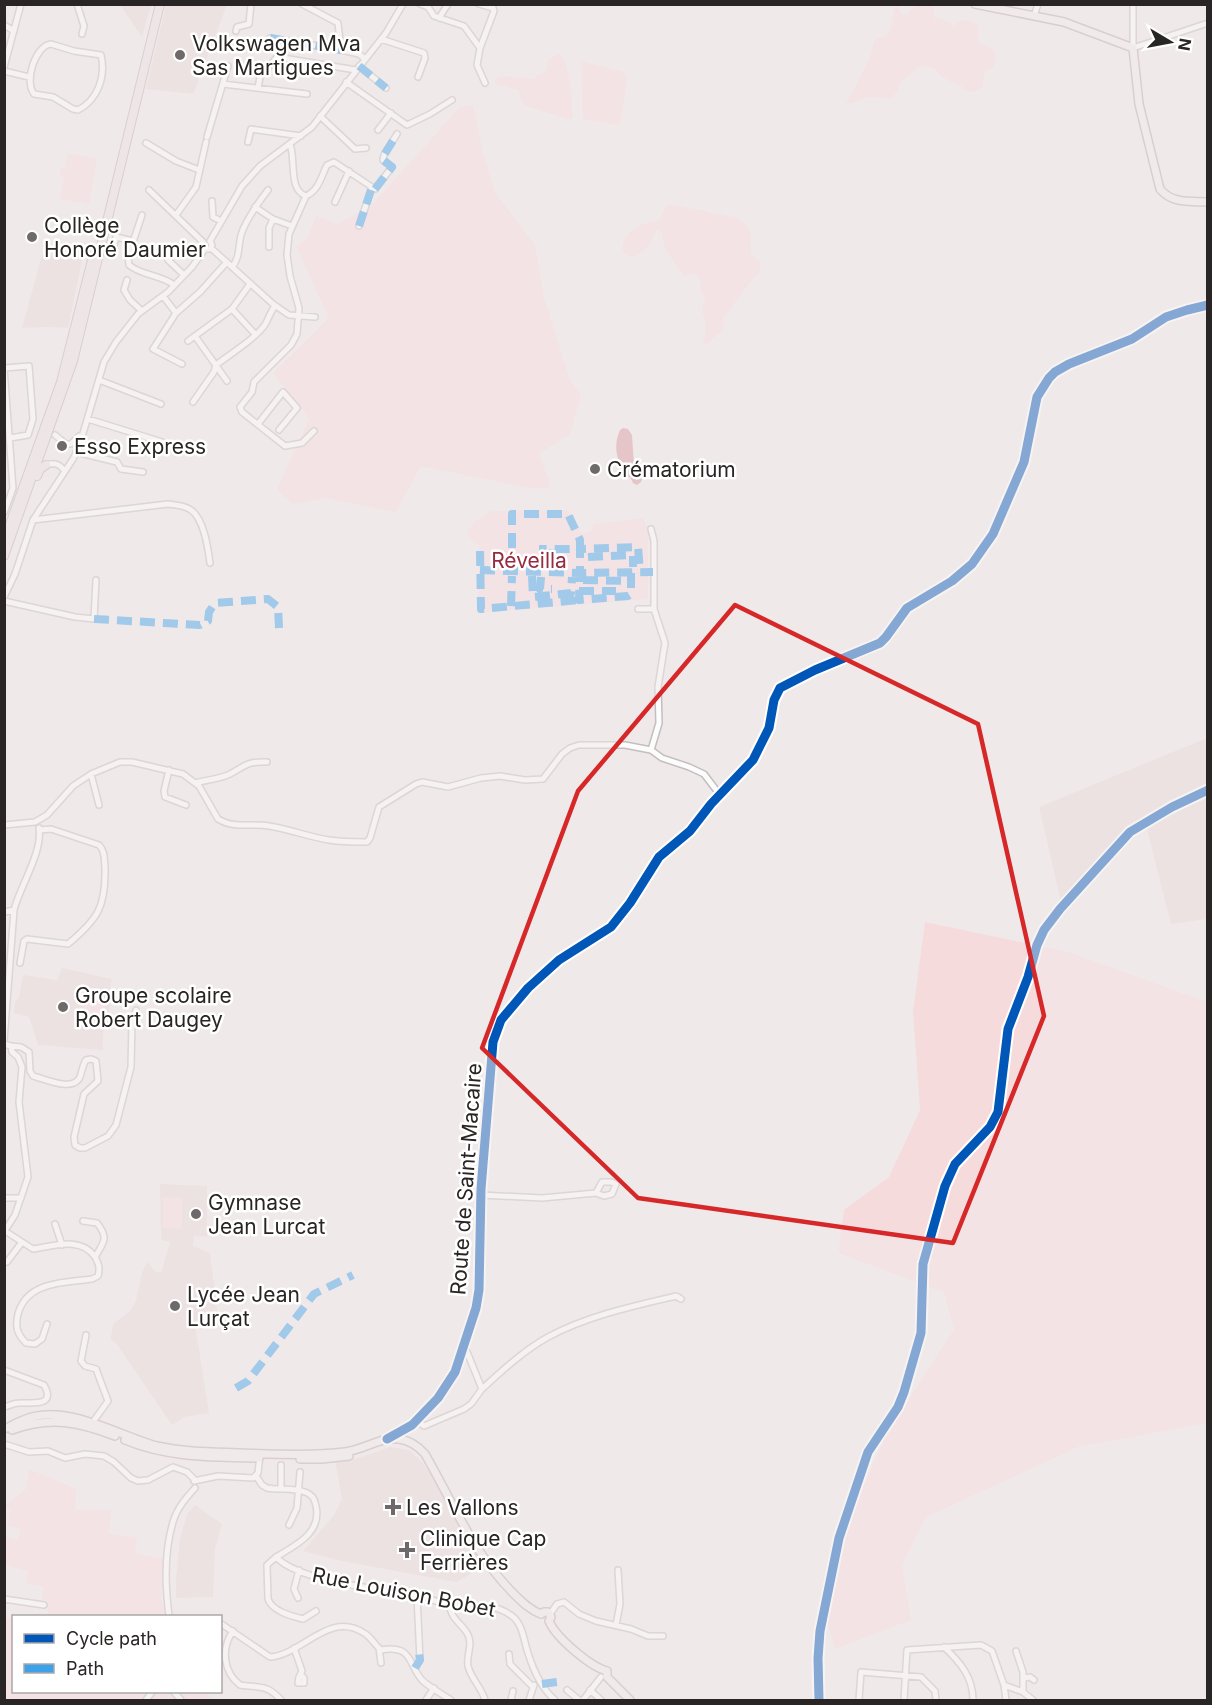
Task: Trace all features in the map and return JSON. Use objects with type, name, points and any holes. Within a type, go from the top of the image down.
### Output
[{"type":"highway","points":[[55,435],[54,428],[158,4]]},
{"type":"highway","points":[[4,541],[61,382],[158,4]]},
{"type":"highway","points":[[4,566],[65,385]]},
{"type":"highway","points":[[22,507],[40,469],[46,465]]},
{"type":"highway","points":[[4,556],[19,516]]},
{"type":"main road","points":[[975,4],[1064,22],[1133,48],[1139,104],[1160,189],[1172,200],[1208,202]]},
{"type":"main road","points":[[4,1430],[21,1421],[60,1416],[142,1442],[174,1449],[322,1459],[345,1456],[395,1443],[410,1446],[431,1464]]},
{"type":"main road","points":[[4,1430],[57,1421],[91,1424]]},
{"type":"main road","points":[[260,1456],[331,1454],[360,1449],[387,1439],[406,1441],[420,1448],[482,1556],[508,1588],[527,1606],[540,1614],[542,1621],[549,1617],[559,1635],[636,1701]]},
{"type":"main road","points":[[605,1676],[630,1701]]},
{"type":"street","points":[[21,4],[4,69],[28,77]]},
{"type":"street","points":[[77,4],[84,26],[82,34]]},
{"type":"street","points":[[236,32],[237,27],[249,24],[251,4]]},
{"type":"street","points":[[302,4],[338,23],[341,50]]},
{"type":"street","points":[[96,580],[94,619],[4,599],[33,520],[76,452],[104,362],[116,342],[142,311],[163,296],[184,275],[207,245],[242,186],[260,166],[312,127],[381,39],[403,4]]},
{"type":"street","points":[[420,4],[428,7],[434,16],[464,26],[480,48]]},
{"type":"street","points":[[439,18],[448,4]]},
{"type":"street","points":[[479,4],[493,8],[494,11],[480,48],[477,66],[485,83]]},
{"type":"street","points":[[1034,16],[1038,4]]},
{"type":"street","points":[[1133,4],[1133,48],[1208,23]]},
{"type":"street","points":[[4,25],[14,31]]},
{"type":"street","points":[[270,38],[359,54],[364,59]]},
{"type":"street","points":[[381,39],[424,53],[425,58],[418,77]]},
{"type":"street","points":[[51,44],[74,51],[101,55],[102,78],[99,89],[95,96],[78,110],[73,110],[56,98],[34,94],[28,77],[40,49],[45,45],[51,44]]},
{"type":"street","points":[[258,88],[260,77],[277,57],[357,68],[386,88]]},
{"type":"street","points":[[176,215],[196,187],[228,66]]},
{"type":"street","points":[[346,82],[407,125],[452,100]]},
{"type":"street","points":[[223,84],[307,94]]},
{"type":"street","points":[[378,130],[391,113]]},
{"type":"street","points":[[320,116],[355,149],[366,148]]},
{"type":"street","points":[[248,142],[251,129],[301,136]]},
{"type":"street","points":[[359,225],[373,188],[392,167],[383,160],[397,134]]},
{"type":"street","points":[[146,143],[176,161],[200,170]]},
{"type":"street","points":[[290,144],[296,186],[298,192],[306,196]]},
{"type":"street","points":[[314,430],[302,443],[285,446],[242,412],[240,407],[252,392],[254,382],[291,345],[297,334],[299,308],[290,276],[287,255],[288,234],[306,196],[318,186],[329,162],[338,164],[373,188]]},
{"type":"street","points":[[335,202],[349,171]]},
{"type":"street","points":[[149,190],[275,306],[289,315],[315,318]]},
{"type":"street","points":[[232,267],[238,254],[241,235],[255,207],[268,190]]},
{"type":"street","points":[[213,201],[213,217],[221,221]]},
{"type":"street","points":[[255,207],[273,219],[292,226]]},
{"type":"street","points":[[142,215],[128,257],[129,265],[174,285]]},
{"type":"street","points":[[269,248],[269,228],[273,219]]},
{"type":"street","points":[[112,253],[116,237],[133,241]]},
{"type":"street","points":[[179,247],[168,260],[184,275]]},
{"type":"street","points":[[182,364],[153,350],[176,313],[200,292],[226,262]]},
{"type":"street","points":[[127,280],[124,290],[130,300],[142,311]]},
{"type":"street","points":[[188,341],[232,309],[250,284]]},
{"type":"street","points":[[163,296],[176,313]]},
{"type":"street","name":"Route de Saint-Macaire","points":[[387,1439],[414,1423],[438,1398],[454,1372],[476,1308],[479,1290],[481,1195],[493,1042],[494,1033],[501,1020],[528,988],[559,960],[611,927],[630,903],[659,857],[690,831],[753,760],[769,728],[774,700],[780,688],[815,670],[880,643],[907,608],[952,581],[972,564],[993,534],[1008,502],[1024,462],[1034,404],[1040,390],[1055,372],[1069,364],[1132,339],[1166,317],[1208,305]]},
{"type":"street","points":[[193,402],[214,372],[216,365],[267,322],[267,317],[275,306]]},
{"type":"street","points":[[232,309],[255,334]]},
{"type":"street","points":[[195,336],[227,381]]},
{"type":"street","points":[[4,513],[13,488],[5,368],[29,366],[33,419],[28,435],[10,438]]},
{"type":"street","points":[[99,380],[161,404]]},
{"type":"street","points":[[258,424],[283,392],[297,408],[279,430]]},
{"type":"street","points":[[88,419],[162,442]]},
{"type":"street","points":[[55,435],[66,444],[71,444],[82,436]]},
{"type":"street","points":[[76,452],[117,462],[121,468],[142,472]]},
{"type":"street","points":[[46,465],[54,463],[61,465],[65,471]]},
{"type":"street","points":[[33,520],[168,504],[181,505],[194,511],[206,537],[210,562]]},
{"type":"street","points":[[651,529],[654,541],[654,609],[665,643],[658,687],[659,723],[651,750]]},
{"type":"street","points":[[638,609],[654,609]]},
{"type":"street","points":[[4,825],[35,822],[47,815],[74,786],[91,774],[120,762],[132,762],[183,774],[197,784],[218,819],[223,822],[248,826],[267,825],[329,840],[367,842],[380,807],[416,784],[430,782],[448,787],[481,778],[500,776],[525,780],[543,779],[562,754],[579,745],[625,745],[651,750],[662,758],[689,766],[704,774],[720,795]]},
{"type":"street","points":[[197,784],[229,775],[243,765],[257,761],[267,762]]},
{"type":"street","points":[[169,770],[164,791],[165,797],[186,805]]},
{"type":"street","points":[[91,774],[99,805]]},
{"type":"street","points":[[819,1701],[820,1631],[837,1546],[866,1457],[898,1407],[904,1392],[921,1333],[923,1264],[935,1218],[951,1172],[990,1127],[998,1112],[1008,1029],[1044,930],[1060,909],[1130,832],[1172,807],[1208,790]]},
{"type":"street","points":[[35,822],[40,830],[38,846],[14,910],[4,1042],[18,1057],[22,1067],[19,1102],[28,1178],[15,1215],[5,1232],[33,1249],[75,1243],[88,1248],[100,1268],[98,1276],[92,1279],[48,1285],[28,1296],[20,1308],[16,1323],[18,1336],[26,1344],[35,1344],[42,1339],[47,1324]]},
{"type":"street","points":[[20,963],[24,941],[27,939],[68,944],[83,932],[100,911],[105,885],[104,850],[99,844],[51,829],[40,830]]},
{"type":"street","points":[[4,912],[14,910]]},
{"type":"street","points":[[10,1051],[24,1048],[29,1052],[30,1071],[33,1076],[64,1084],[72,1084],[78,1080],[86,1060],[91,1059],[96,1062],[98,1081],[84,1094],[74,1137],[75,1145],[83,1148],[108,1136],[116,1125],[131,1067],[132,1021],[136,1010]]},
{"type":"street","points":[[481,1195],[542,1197],[596,1193]]},
{"type":"street","points":[[4,1198],[21,1198]]},
{"type":"street","points":[[83,1221],[97,1223],[104,1232],[105,1240],[94,1257]]},
{"type":"street","points":[[55,1224],[62,1245]]},
{"type":"street","points":[[7,1262],[22,1242]]},
{"type":"street","points":[[414,1423],[424,1426],[464,1409],[471,1404],[482,1389],[520,1355],[574,1325],[676,1296],[681,1299]]},
{"type":"street","points":[[86,1335],[81,1361],[85,1366],[96,1369],[108,1401],[91,1424]]},
{"type":"street","points":[[464,1346],[482,1389]]},
{"type":"street","points":[[4,1370],[44,1385],[47,1390],[46,1397],[38,1404],[18,1403],[4,1407]]},
{"type":"street","name":"Route de Saint-Macaire","points":[[406,1441],[414,1423]]},
{"type":"street","points":[[404,1431],[406,1441]]},
{"type":"street","points":[[370,1450],[388,1442],[406,1441],[415,1446],[421,1454]]},
{"type":"street","points":[[4,1444],[29,1452],[48,1451],[64,1458],[85,1454],[104,1456],[114,1461],[131,1478],[138,1481],[148,1480],[173,1467],[187,1472],[195,1480],[202,1481],[218,1476],[248,1478],[256,1476]]},
{"type":"street","points":[[256,1476],[260,1467],[260,1456]]},
{"type":"street","points":[[281,1465],[281,1489]]},
{"type":"street","points":[[289,1525],[297,1508],[300,1472]]},
{"type":"street","points":[[256,1476],[262,1485],[299,1491]]},
{"type":"street","points":[[195,1480],[193,1484],[195,1488]]},
{"type":"street","points":[[195,1488],[201,1488],[202,1481]]},
{"type":"street","points":[[169,1615],[166,1571],[170,1535],[177,1512],[195,1488]]},
{"type":"street","name":"Rue Louison Bobet","points":[[299,1491],[314,1498],[316,1524],[313,1531],[303,1540],[276,1557],[283,1564],[344,1583],[417,1596],[450,1605],[488,1605],[512,1616],[520,1627],[528,1655],[541,1682],[552,1699]]},
{"type":"street","points":[[276,1557],[267,1565],[267,1599],[270,1604],[291,1616],[303,1619],[316,1611]]},
{"type":"street","points":[[298,1599],[294,1588],[299,1570]]},
{"type":"street","points":[[616,1626],[620,1604],[618,1570]]},
{"type":"street","points":[[415,1668],[420,1660],[417,1596]]},
{"type":"street","points":[[4,1599],[44,1605]]},
{"type":"street","points":[[549,1617],[557,1604],[564,1602],[585,1617],[648,1636],[663,1636]]},
{"type":"street","points":[[450,1605],[451,1614],[467,1632],[471,1641],[468,1663],[471,1675],[485,1701]]},
{"type":"street","points":[[222,1624],[268,1656],[284,1655],[316,1634],[341,1627],[365,1633],[380,1648],[393,1649],[407,1654],[421,1679],[451,1701]]},
{"type":"street","points":[[233,1631],[226,1640],[225,1651],[232,1678],[240,1685],[264,1687],[274,1692],[281,1701]]},
{"type":"street","points":[[904,1701],[907,1650],[981,1645],[987,1646],[996,1659],[1006,1701]]},
{"type":"street","points":[[944,1647],[964,1668],[970,1682],[973,1701]]},
{"type":"street","points":[[294,1648],[303,1671],[301,1675]]},
{"type":"street","points":[[380,1648],[381,1663]]},
{"type":"street","points":[[1016,1652],[1024,1678],[1023,1692]]},
{"type":"street","points":[[508,1654],[510,1664],[532,1686]]},
{"type":"street","points":[[859,1701],[861,1672],[921,1677],[934,1691],[936,1701]]},
{"type":"street","points":[[583,1701],[590,1690],[605,1676]]},
{"type":"street","points":[[1024,1678],[1030,1677],[1034,1680]]},
{"type":"street","points":[[532,1686],[541,1682]]},
{"type":"street","points":[[1004,1685],[1023,1692],[1033,1701]]},
{"type":"street","points":[[529,1701],[532,1686]]},
{"type":"street","points":[[426,1701],[434,1688]]},
{"type":"street","points":[[567,1690],[579,1701]]},
{"type":"street","points":[[590,1690],[602,1701]]},
{"type":"street","points":[[511,1701],[513,1691]]},
{"type":"highlighted area","points":[[735,605],[978,724],[1044,1016],[953,1243],[638,1198],[482,1048],[578,791]]},
{"type":"shaded area","points":[[120,5],[151,5],[142,37]]},
{"type":"shaded area","points":[[166,5],[227,5],[193,94],[146,89]]},
{"type":"shaded area","points":[[42,255],[83,256],[68,328],[22,328]]},
{"type":"shaded area","points":[[628,429],[632,435],[634,465],[642,479],[637,485],[630,477],[626,478],[617,454],[616,443],[620,430]]},
{"type":"shaded area","points":[[1207,738],[1207,919],[1171,924],[1144,817],[1117,839],[1061,902],[1039,807]]},
{"type":"shaded area","name":"Groupe scolaire Robert Daugey","points":[[62,968],[112,979],[110,988],[114,991],[103,1035],[103,1050],[38,1045],[29,1017],[14,1013],[23,975],[57,980]]},
{"type":"shaded area","name":"Lycée Jean Lurçat","points":[[160,1184],[207,1186],[207,1237],[194,1236],[193,1246],[210,1253],[219,1324],[195,1324],[209,1413],[184,1417],[172,1425],[116,1343],[111,1340],[113,1324],[130,1311],[136,1300],[142,1272],[147,1262],[156,1272],[161,1273],[170,1242],[161,1240]]},
{"type":"shaded area","name":"Les Vallons","points":[[390,1447],[409,1450],[421,1461],[485,1566],[456,1582],[341,1561],[303,1551],[334,1515],[342,1499],[335,1461],[355,1459]]},
{"type":"shaded area","points":[[195,1505],[222,1524],[215,1549],[213,1597],[176,1598],[180,1539],[187,1514]]},
{"type":"green space","points":[[897,5],[901,14],[907,15],[914,7],[934,5],[934,17],[950,22],[953,26],[962,20],[974,22],[978,26],[979,42],[994,50],[996,56],[994,66],[985,72],[982,88],[971,92],[966,91],[942,77],[935,69],[920,66],[901,81],[898,91],[891,99],[867,97],[846,104],[869,60],[875,39],[887,36],[893,19],[893,9]]},
{"type":"green space","points":[[560,53],[567,68],[570,84],[573,117],[571,120],[523,105],[518,90],[495,84],[495,79],[501,76],[533,79],[547,70],[548,60]]},
{"type":"green space","points":[[581,61],[623,72],[627,78],[620,125],[583,119]]},
{"type":"green space","points":[[473,105],[483,152],[495,192],[535,245],[544,298],[570,380],[581,395],[570,434],[539,454],[551,487],[535,489],[421,466],[396,512],[326,498],[293,504],[277,490],[309,419],[273,373],[329,318],[296,246],[306,240],[316,216],[337,224],[371,206],[460,107]]},
{"type":"green space","points":[[68,154],[97,158],[89,204],[60,199],[64,177],[59,176],[61,167],[65,168]]},
{"type":"green space","points":[[670,204],[739,218],[750,229],[751,255],[761,262],[759,273],[722,320],[723,330],[703,347],[706,331],[702,312],[705,299],[700,289],[700,278],[695,274],[684,276],[665,249],[662,232],[657,230],[648,246],[639,254],[633,257],[623,254],[622,247],[627,235],[638,226],[659,221],[666,206]]},
{"type":"green space","name":"Réveilla","points":[[569,510],[582,534],[593,530],[593,524],[643,518],[648,531],[648,599],[478,613],[479,548],[481,547],[469,537],[467,532],[474,522],[491,511]]},
{"type":"green space","points":[[925,922],[1068,952],[1207,1002],[1207,1423],[1078,1447],[926,1517],[902,1565],[911,1620],[835,1649],[820,1597],[829,1552],[852,1513],[886,1435],[954,1329],[944,1292],[838,1253],[844,1210],[889,1177],[920,1110],[913,1011]]},
{"type":"green space","points":[[86,996],[106,999],[101,1030],[81,1026]]},
{"type":"green space","points":[[163,1197],[182,1198],[182,1229],[163,1228]]},
{"type":"green space","points":[[29,1469],[76,1489],[75,1510],[111,1510],[109,1534],[137,1537],[135,1553],[164,1559],[161,1598],[166,1615],[47,1615],[49,1601],[41,1599],[44,1587],[27,1584],[28,1571],[5,1565],[5,1539],[6,1537],[18,1540],[21,1529],[7,1526],[11,1511],[5,1506],[26,1489]]},
{"type":"green space","points":[[4,1617],[12,1619],[12,1693],[206,1693],[215,1700],[5,1700]]},
{"type":"marked path","points":[[270,38],[341,50]]},
{"type":"marked path","points":[[359,66],[386,88]]},
{"type":"marked path","points":[[375,189],[392,167],[383,160],[397,134]]},
{"type":"marked path","points":[[359,226],[372,187]]},
{"type":"marked path","points":[[512,571],[512,514],[568,514],[580,540],[580,549],[539,549]]},
{"type":"marked path","points":[[480,570],[580,573],[580,549],[638,547],[640,572]]},
{"type":"marked path","points":[[552,549],[552,572]]},
{"type":"marked path","points":[[480,551],[481,609],[579,600]]},
{"type":"marked path","points":[[588,557],[633,555],[633,567]]},
{"type":"marked path","points":[[631,573],[631,594],[628,596],[579,600],[580,573],[653,572]]},
{"type":"marked path","points":[[511,606],[512,576]]},
{"type":"marked path","points":[[532,576],[533,597],[571,593],[572,577]]},
{"type":"marked path","points":[[541,577],[540,589],[552,589]]},
{"type":"marked path","points":[[583,580],[631,581]]},
{"type":"marked path","points":[[579,591],[616,591]]},
{"type":"marked path","points":[[94,619],[200,625],[208,621],[209,612],[215,603],[268,599],[278,607],[279,628]]},
{"type":"marked path","points":[[236,1388],[248,1381],[314,1294],[353,1275]]},
{"type":"marked path","points":[[415,1668],[420,1660],[419,1653]]},
{"type":"marked path","points":[[542,1684],[557,1682]]},
{"type":"cycle path","points":[[387,1439],[412,1425],[438,1398],[455,1372],[476,1308],[479,1290],[481,1189],[493,1042],[501,1020],[528,988],[559,960],[611,927],[630,903],[659,857],[690,831],[711,804],[753,760],[769,728],[774,700],[780,688],[815,670],[880,643],[907,608],[952,581],[972,564],[993,534],[1024,462],[1037,397],[1049,378],[1069,364],[1132,339],[1166,317],[1208,305]]},
{"type":"cycle path","points":[[819,1700],[820,1631],[839,1538],[868,1452],[898,1407],[904,1392],[921,1333],[923,1264],[945,1186],[955,1164],[990,1127],[998,1112],[1008,1029],[1028,977],[1037,945],[1044,930],[1060,909],[1130,832],[1172,807],[1208,790]]},
{"type":"place","name":"Volkswagen Mva Sas Martigues","points":[[180,55]]},
{"type":"place","name":"Collège Honoré Daumier","points":[[32,237]]},
{"type":"place","name":"Esso Express","points":[[62,446]]},
{"type":"place","name":"Crématorium","points":[[595,469]]},
{"type":"place","name":"Groupe scolaire Robert Daugey","points":[[63,1007]]},
{"type":"place","name":"Gymnase Jean Lurcat","points":[[196,1214]]},
{"type":"place","name":"Lycée Jean Lurçat","points":[[175,1306]]},
{"type":"place","name":"Les Vallons","points":[[393,1507]]},
{"type":"place","name":"Clinique Cap Ferrières","points":[[407,1550]]}]
